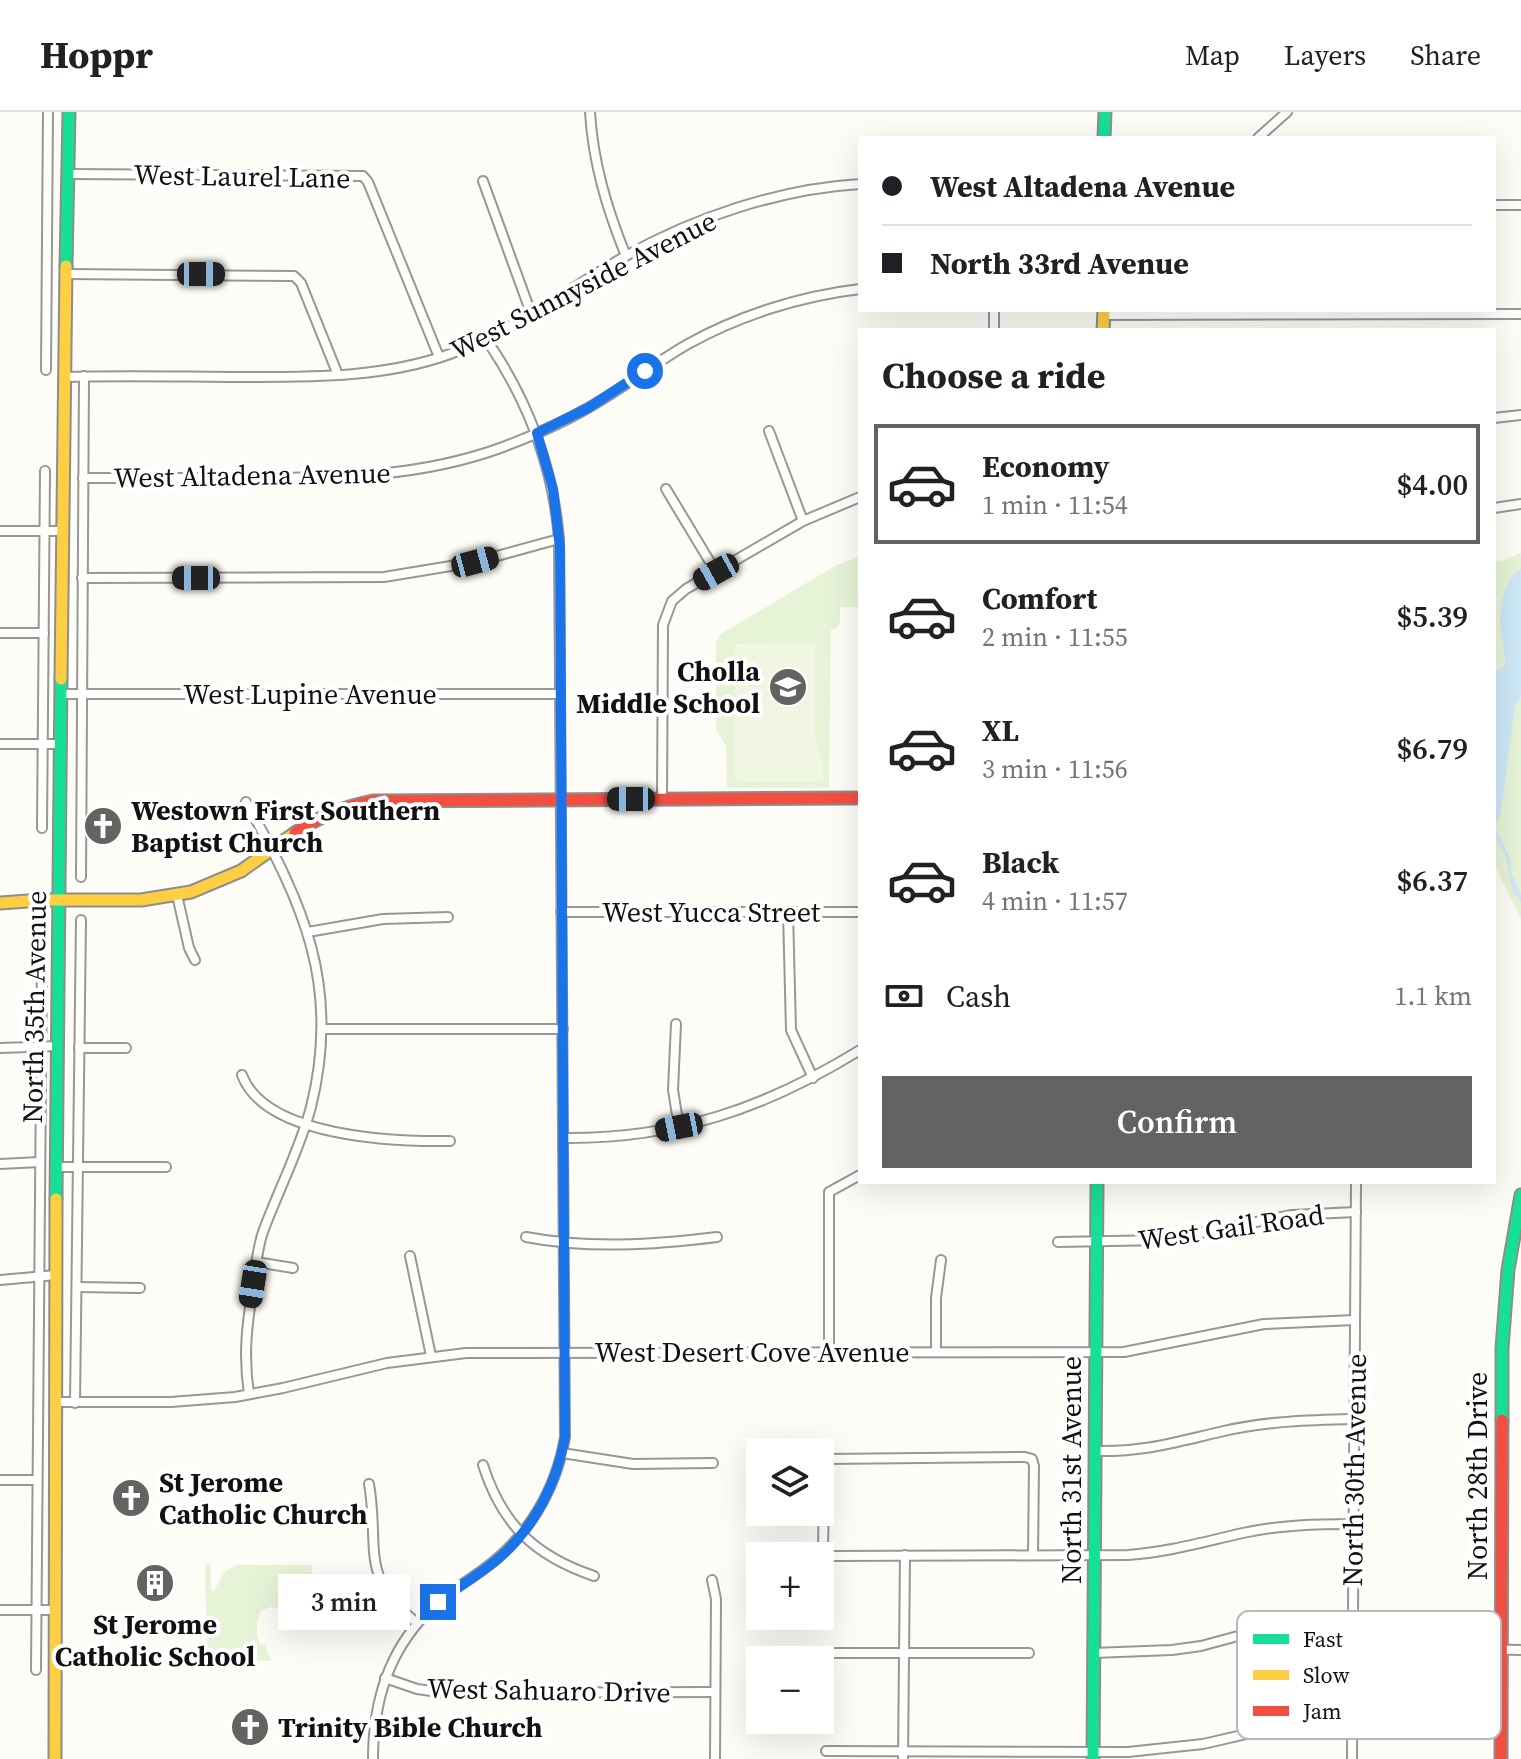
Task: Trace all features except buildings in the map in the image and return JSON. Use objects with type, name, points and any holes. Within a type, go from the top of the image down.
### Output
[{"type":"street","points":[[46,370],[48,112]]},
{"type":"street","name":"North 35th Avenue","points":[[55,1759],[60,694],[69,112]]},
{"type":"street","points":[[590,112],[597,172],[626,256]]},
{"type":"street","points":[[1104,136],[1105,112]]},
{"type":"street","points":[[1260,136],[1287,112]]},
{"type":"street","name":"West Laurel Lane","points":[[68,174],[363,176],[439,357]]},
{"type":"street","points":[[483,181],[532,316]]},
{"type":"street","name":"West Sunnyside Avenue","points":[[64,377],[338,375],[384,370],[439,357],[486,339],[532,316],[626,256],[715,216],[808,191],[858,184]]},
{"type":"street","points":[[1496,205],[1521,205]]},
{"type":"street","points":[[46,254],[67,255]]},
{"type":"street","points":[[67,274],[294,276],[301,283],[338,375]]},
{"type":"street","name":"West Altadena Avenue","points":[[83,478],[349,478],[448,463],[502,447],[588,408],[663,359],[713,332],[774,308],[858,289]]},
{"type":"street","points":[[1104,312],[1521,314]]},
{"type":"street","points":[[373,1759],[374,1719],[385,1678],[395,1656],[417,1623],[451,1591],[501,1556],[521,1535],[548,1493],[562,1453],[566,1421],[559,539],[553,489],[537,433],[516,386],[486,339]]},
{"type":"street","name":"North 35th Avenue","points":[[81,877],[84,376]]},
{"type":"street","points":[[1496,418],[1521,415]]},
{"type":"street","points":[[769,431],[803,521]]},
{"type":"street","points":[[42,828],[45,471]]},
{"type":"street","points":[[666,489],[716,572]]},
{"type":"street","points":[[662,799],[663,625],[672,601],[686,589],[803,521],[858,498]]},
{"type":"street","points":[[1496,508],[1521,504]]},
{"type":"street","points":[[0,531],[62,531]]},
{"type":"street","points":[[82,578],[384,577],[475,562],[559,539]]},
{"type":"street","points":[[0,633],[44,633]]},
{"type":"street","name":"West Lupine Avenue","points":[[60,694],[560,694]]},
{"type":"street","points":[[0,744],[60,744]]},
{"type":"street","points":[[0,903],[141,900],[177,895],[225,879],[316,819],[347,806],[373,801],[858,798]]},
{"type":"street","points":[[246,802],[300,908],[320,983],[322,1029],[320,1061],[305,1122],[264,1231],[256,1262],[244,1350],[249,1394]]},
{"type":"street","points":[[177,895],[189,948],[195,960]]},
{"type":"street","name":"West Yucca Street","points":[[561,912],[858,912]]},
{"type":"street","points":[[788,912],[789,1015],[793,1039],[813,1078]]},
{"type":"street","points":[[308,932],[383,919],[448,917]]},
{"type":"street","name":"North 35th Avenue","points":[[75,1403],[81,920]]},
{"type":"street","name":"North 35th Avenue","points":[[36,1670],[42,961]]},
{"type":"street","points":[[676,1024],[673,1090],[679,1127]]},
{"type":"street","points":[[322,1029],[563,1029]]},
{"type":"street","points":[[0,1048],[58,1046]]},
{"type":"street","points":[[79,1048],[126,1048]]},
{"type":"street","points":[[564,1138],[609,1137],[679,1127],[736,1112],[813,1078],[858,1051]]},
{"type":"street","points":[[242,1075],[246,1088],[268,1107],[338,1134],[378,1140],[450,1141]]},
{"type":"street","points":[[0,1164],[40,1162]]},
{"type":"street","points":[[57,1167],[166,1167]]},
{"type":"street","points":[[829,1352],[829,1192],[858,1176]]},
{"type":"street","name":"North 31st Avenue","points":[[1093,1756],[1097,1184]]},
{"type":"street","name":"North 30th Avenue","points":[[1352,1611],[1356,1184]]},
{"type":"street","name":"North 28th Drive","points":[[1500,1611],[1502,1348],[1508,1270],[1521,1195]]},
{"type":"street","name":"West Gail Road","points":[[1058,1242],[1164,1240],[1292,1215],[1356,1212]]},
{"type":"street","points":[[526,1237],[565,1243],[645,1244],[717,1237]]},
{"type":"street","points":[[410,1256],[431,1356]]},
{"type":"street","points":[[936,1352],[936,1298],[941,1260]]},
{"type":"street","points":[[256,1262],[293,1268]]},
{"type":"street","points":[[0,1280],[56,1275]]},
{"type":"street","points":[[77,1287],[140,1288]]},
{"type":"street","name":"West Desert Cove Avenue","points":[[55,1402],[171,1402],[249,1394],[431,1356],[493,1352],[1096,1352],[1139,1350],[1264,1324],[1355,1320]]},
{"type":"street","points":[[1095,1451],[1164,1447],[1225,1430],[1272,1423],[1354,1419]]},
{"type":"street","points":[[562,1453],[633,1464],[713,1463]]},
{"type":"street","points":[[1033,1555],[1032,1459],[825,1459],[825,1553],[832,1556],[1095,1555],[1171,1551],[1242,1533],[1285,1527],[1354,1524]]},
{"type":"street","points":[[483,1465],[498,1502],[521,1535],[556,1561],[594,1576]]},
{"type":"street","points":[[0,1480],[37,1480]]},
{"type":"street","points":[[369,1484],[373,1504],[373,1557],[379,1578],[397,1606],[417,1623]]},
{"type":"street","points":[[904,1755],[905,1555]]},
{"type":"street","points":[[712,1580],[716,1599],[715,1759]]},
{"type":"street","points":[[0,1610],[55,1610]]},
{"type":"street","points":[[1093,1653],[1172,1650],[1237,1636]]},
{"type":"street","points":[[1501,1649],[1521,1650]]},
{"type":"street","points":[[834,1653],[1029,1653]]},
{"type":"street","name":"West Sahuaro Drive","points":[[385,1678],[417,1689],[446,1693],[715,1692]]},
{"type":"street","points":[[826,1751],[904,1755],[1093,1756],[1203,1744],[1237,1736]]},
{"type":"street","name":"North 28th Drive","points":[[1501,1739],[1501,1759]]},
{"type":"green space","points":[[1521,553],[1521,919],[1496,868],[1496,560]]},
{"type":"green space","name":"Cholla Middle School","points":[[858,557],[858,607],[840,607],[840,623],[831,630],[829,788],[727,788],[726,746],[716,730],[716,643],[721,634],[835,566]]},
{"type":"green space","points":[[815,643],[815,739],[823,763],[823,781],[739,781],[734,775],[735,644]]},
{"type":"green space","points":[[205,1563],[210,1564],[211,1589],[214,1591],[223,1574],[235,1565],[312,1565],[311,1617],[271,1607],[262,1610],[258,1618],[260,1644],[266,1645],[273,1661],[207,1659]]},
{"type":"water","points":[[1521,569],[1521,697],[1515,705],[1501,811],[1496,824],[1496,671],[1505,666],[1501,607],[1505,589]]},
{"type":"water","points":[[1496,829],[1510,858],[1521,903],[1512,889],[1506,857],[1496,839]]},
{"type":"traffic: fast","points":[[66,266],[69,112]]},
{"type":"traffic: fast","points":[[1104,136],[1105,112]]},
{"type":"traffic: fast","points":[[56,1199],[61,679]]},
{"type":"traffic: fast","points":[[1093,1759],[1097,1184]]},
{"type":"traffic: fast","points":[[1502,1420],[1502,1348],[1508,1270],[1521,1195]]},
{"type":"traffic: slow","points":[[61,679],[66,266]]},
{"type":"traffic: slow","points":[[1103,328],[1104,312]]},
{"type":"traffic: slow","points":[[0,903],[141,900],[191,892],[241,871],[295,833]]},
{"type":"traffic: slow","points":[[55,1759],[56,1199]]},
{"type":"traffic: jam","points":[[295,833],[332,813],[373,801],[858,798]]},
{"type":"traffic: jam","points":[[1501,1759],[1502,1420]]},
{"type":"place","name":"Cholla Middle School","points":[[788,687]]},
{"type":"place","name":"Westown First Southern Baptist Church","points":[[103,826]]},
{"type":"place","name":"St Jerome Catholic Church","points":[[131,1498]]},
{"type":"place","name":"St Jerome Catholic School","points":[[155,1583]]},
{"type":"place","name":"Trinity Bible Church","points":[[250,1727]]},
{"type":"route","points":[[438,1602],[501,1556],[529,1525],[548,1493],[565,1437],[560,548],[553,489],[537,433],[588,408],[645,371]]}]
